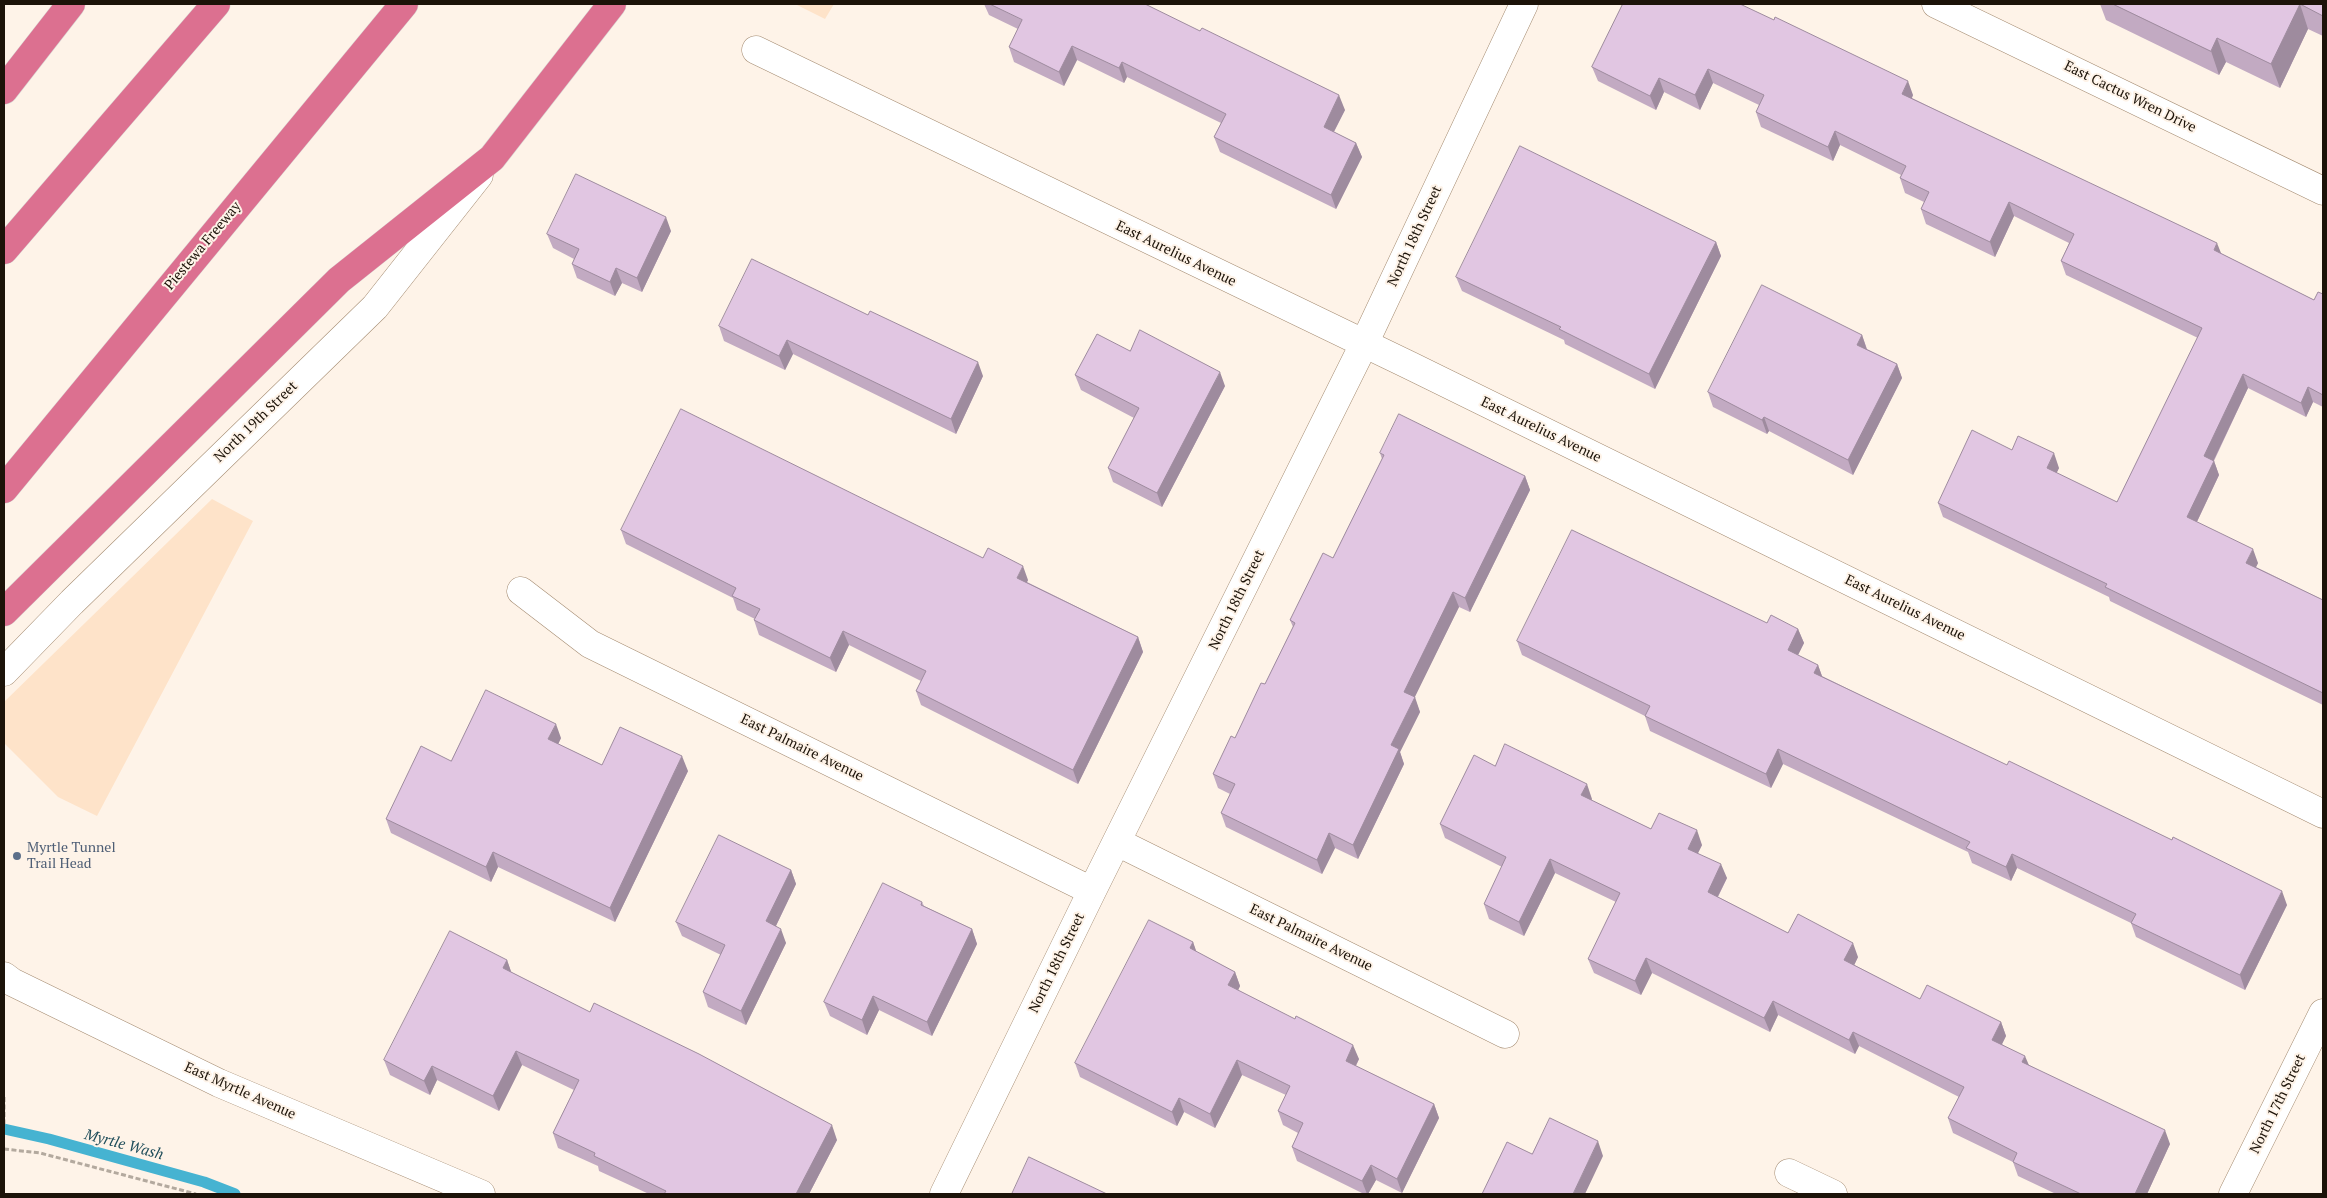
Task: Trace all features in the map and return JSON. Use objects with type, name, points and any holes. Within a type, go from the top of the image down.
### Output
[{"type":"highway","points":[[4,90],[71,4]]},
{"type":"highway","points":[[4,250],[216,4]]},
{"type":"highway","name":"Piestewa Freeway","points":[[4,488],[404,4]]},
{"type":"highway","points":[[4,612],[339,280],[492,158],[612,4]]},
{"type":"street","name":"North 18th Street","points":[[944,1194],[1092,891],[1364,344],[1524,4]]},
{"type":"street","name":"East Cactus Wren Drive","points":[[1936,4],[2323,191]]},
{"type":"street","name":"East Aurelius Avenue","points":[[756,50],[1364,344],[2323,814]]},
{"type":"street","name":"North 19th Street","points":[[4,672],[72,602],[375,307],[492,158]]},
{"type":"street","name":"East Palmaire Avenue","points":[[522,591],[590,644],[1092,891]]},
{"type":"street","name":"East Palmaire Avenue","points":[[1118,842],[1505,1034]]},
{"type":"street","name":"East Myrtle Avenue","points":[[4,976],[12,982],[219,1083],[481,1194]]},
{"type":"street","name":"North 17th Street","points":[[2234,1194],[2323,1013]]},
{"type":"street","points":[[1789,1173],[1833,1194]]},
{"type":"path","points":[[4,1097],[4,1127]]},
{"type":"path","points":[[4,1149],[40,1154],[196,1194]]},
{"type":"shaded area","points":[[795,4],[834,4],[825,19]]},
{"type":"shaded area","points":[[212,499],[253,521],[97,816],[58,797],[4,743],[4,702]]},
{"type":"building","points":[[990,4],[1145,4],[1200,31],[1202,28],[1339,95],[1324,127],[1356,143],[1331,195],[1214,137],[1226,114],[1122,62],[1119,68],[1072,46],[1059,72],[1009,47],[1022,20]]},
{"type":"building","points":[[1623,4],[1740,4],[1774,20],[1775,17],[1908,81],[1902,94],[2217,243],[2214,250],[2314,300],[2318,292],[2323,294],[2323,395],[2308,387],[2301,403],[2243,374],[2204,456],[2214,461],[2187,517],[2253,549],[2246,563],[2323,600],[2323,693],[2105,587],[2107,584],[1938,503],[1972,430],[2012,450],[2018,436],[2054,453],[2047,468],[2117,502],[2202,328],[2061,261],[2074,234],[2009,202],[1990,242],[1921,209],[1929,192],[1900,178],[1906,166],[1835,131],[1828,147],[1756,112],[1764,95],[1708,69],[1695,95],[1659,78],[1650,96],[1592,67]]},
{"type":"building","points":[[2113,4],[2300,4],[2271,64],[2217,38],[2211,51]]},
{"type":"building","points":[[2300,4],[2323,4],[2323,16]]},
{"type":"building","points":[[1520,146],[1716,242],[1649,374],[1559,329],[1561,327],[1456,277]]},
{"type":"building","points":[[576,174],[666,217],[637,278],[616,268],[610,282],[572,264],[579,249],[547,234]]},
{"type":"building","points":[[752,259],[868,315],[870,311],[978,362],[951,419],[787,340],[779,356],[719,326]]},
{"type":"building","points":[[1762,285],[1862,335],[1857,345],[1897,364],[1848,460],[1764,417],[1762,420],[1708,392]]},
{"type":"building","points":[[1140,330],[1220,372],[1157,493],[1108,468],[1139,408],[1075,375],[1097,334],[1130,351]]},
{"type":"building","points":[[681,409],[983,558],[988,548],[1023,566],[1017,578],[1138,637],[1073,770],[916,691],[926,671],[843,631],[830,658],[754,620],[760,609],[732,596],[736,588],[621,530]]},
{"type":"building","points":[[1399,414],[1525,476],[1465,598],[1453,592],[1404,692],[1415,697],[1391,745],[1399,749],[1353,845],[1329,833],[1317,860],[1221,813],[1235,784],[1213,774],[1231,736],[1235,738],[1261,683],[1265,684],[1295,623],[1290,620],[1323,553],[1333,558],[1384,455],[1380,453]]},
{"type":"building","points":[[1572,530],[1767,623],[1771,615],[1798,629],[1788,650],[1818,665],[1814,673],[2007,765],[2009,761],[2172,840],[2173,837],[2282,891],[2240,975],[2131,923],[2136,914],[2012,854],[2006,867],[1966,848],[1970,842],[1778,749],[1766,774],[1645,716],[1650,706],[1517,641]]},
{"type":"building","points":[[486,690],[556,724],[548,739],[602,765],[620,727],[682,756],[610,908],[493,852],[486,867],[386,819],[421,746],[451,761]]},
{"type":"building","points":[[1505,744],[1587,784],[1581,795],[1651,829],[1659,813],[1697,830],[1688,849],[1721,864],[1708,892],[1788,933],[1798,914],[1853,943],[1844,960],[1920,999],[1927,985],[2001,1022],[1992,1040],[2025,1056],[2022,1062],[2165,1130],[2135,1194],[2081,1194],[2013,1162],[2017,1153],[1948,1118],[1964,1087],[1853,1032],[1849,1040],[1773,1001],[1764,1018],[1646,958],[1635,981],[1588,959],[1620,893],[1550,859],[1519,922],[1484,904],[1506,857],[1440,824],[1474,755],[1495,766]]},
{"type":"building","points":[[719,835],[791,870],[766,921],[781,929],[741,1011],[703,992],[725,945],[676,922]]},
{"type":"building","points":[[883,883],[922,902],[921,905],[972,929],[927,1022],[873,996],[862,1020],[824,1002]]},
{"type":"building","points":[[1149,920],[1193,942],[1190,948],[1235,972],[1228,985],[1295,1019],[1296,1016],[1353,1045],[1346,1061],[1434,1104],[1397,1179],[1371,1165],[1362,1181],[1292,1147],[1303,1123],[1278,1111],[1290,1086],[1237,1060],[1210,1114],[1179,1098],[1172,1112],[1075,1063]]},
{"type":"building","points":[[450,931],[507,960],[503,968],[590,1012],[594,1003],[699,1054],[832,1125],[796,1194],[664,1194],[666,1191],[594,1156],[595,1153],[553,1133],[579,1080],[516,1051],[493,1096],[432,1066],[424,1081],[384,1060]]},
{"type":"building","points":[[1550,1118],[1598,1141],[1573,1194],[1482,1194],[1507,1142],[1532,1154]]},
{"type":"building","points":[[1029,1157],[1107,1194],[1012,1194]]},
{"type":"waterway","name":"Myrtle Wash","points":[[4,1129],[49,1139],[204,1182],[235,1194]]},
{"type":"place","name":"Myrtle Tunnel Trail Head","points":[[17,856]]}]
